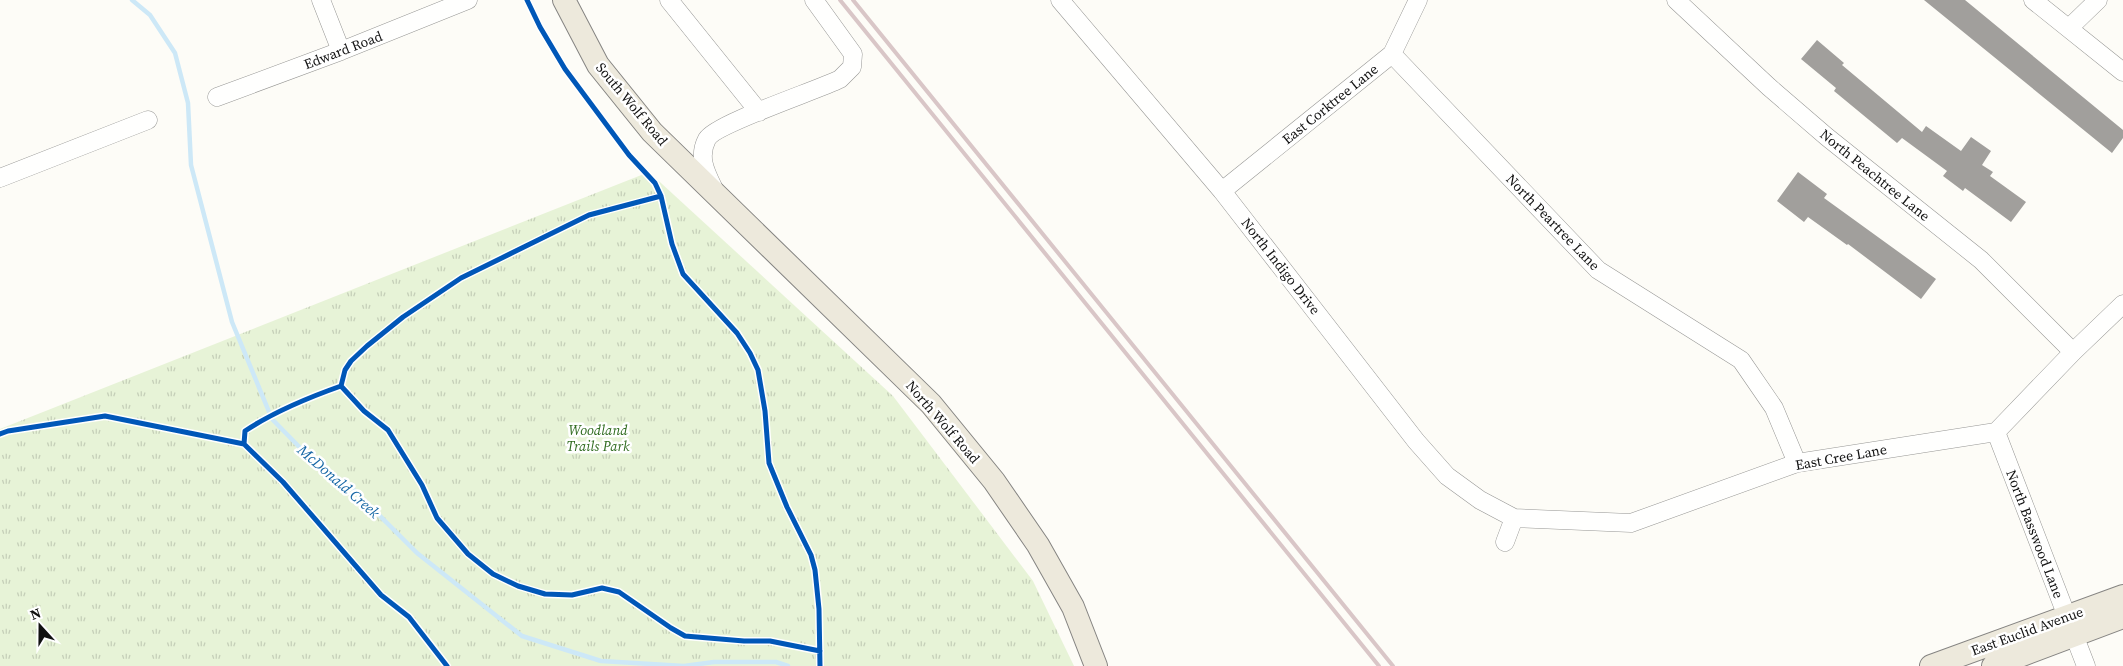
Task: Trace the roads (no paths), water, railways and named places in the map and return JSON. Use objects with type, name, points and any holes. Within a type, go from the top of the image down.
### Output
[{"type":"main road","name":"South Wolf Road","points":[[564,0],[598,65],[652,132],[717,195]]},
{"type":"main road","name":"North Wolf Road","points":[[717,195],[931,404],[994,481],[1038,545],[1073,607],[1096,666]]},
{"type":"main road","name":"East Euclid Avenue","points":[[1993,666],[2071,626],[2123,596]]},
{"type":"main road","name":"East Euclid Avenue","points":[[1931,666],[2071,626],[2123,618]]},
{"type":"street","points":[[320,0],[341,51]]},
{"type":"street","name":"Edward Road","points":[[217,97],[341,51],[468,0]]},
{"type":"street","points":[[668,0],[759,112]]},
{"type":"street","points":[[717,195],[704,170],[702,156],[708,138],[725,125],[823,88],[840,79],[852,67],[853,54],[814,0]]},
{"type":"street","name":"East Corktree Lane","points":[[1222,191],[1392,54],[1418,0]]},
{"type":"street","name":"North Peachtree Lane","points":[[1676,0],[1769,87],[1827,137],[1981,260],[2073,352]]},
{"type":"street","points":[[2033,0],[2123,72]]},
{"type":"street","points":[[2069,28],[2098,0]]},
{"type":"street","name":"North Indigo Drive","points":[[1064,2],[1222,191],[1416,441],[1447,476],[1480,500],[1514,518]]},
{"type":"street","name":"North Peartree Lane","points":[[1392,54],[1598,270],[1741,360],[1774,408],[1796,463]]},
{"type":"street","points":[[0,178],[148,120]]},
{"type":"street","points":[[1996,432],[2073,352],[2123,304]]},
{"type":"street","name":"East Cree Lane","points":[[1514,518],[1631,523],[1796,463],[1996,432]]},
{"type":"street","name":"North Basswood Lane","points":[[1996,432],[2086,666]]},
{"type":"street","points":[[1504,542],[1514,518]]},
{"type":"waterway","name":"McDonald Creek","points":[[132,0],[150,15],[175,53],[188,103],[191,165],[232,322],[272,419],[314,462],[352,488],[417,553],[522,636],[601,661],[684,666],[714,662],[776,662],[788,666]]},
{"type":"railway","points":[[840,0],[1379,666]]},
{"type":"railway","points":[[853,0],[1393,666]]},
{"type":"park label","name":"Woodland Trails Park","points":[[598,438]]}]
